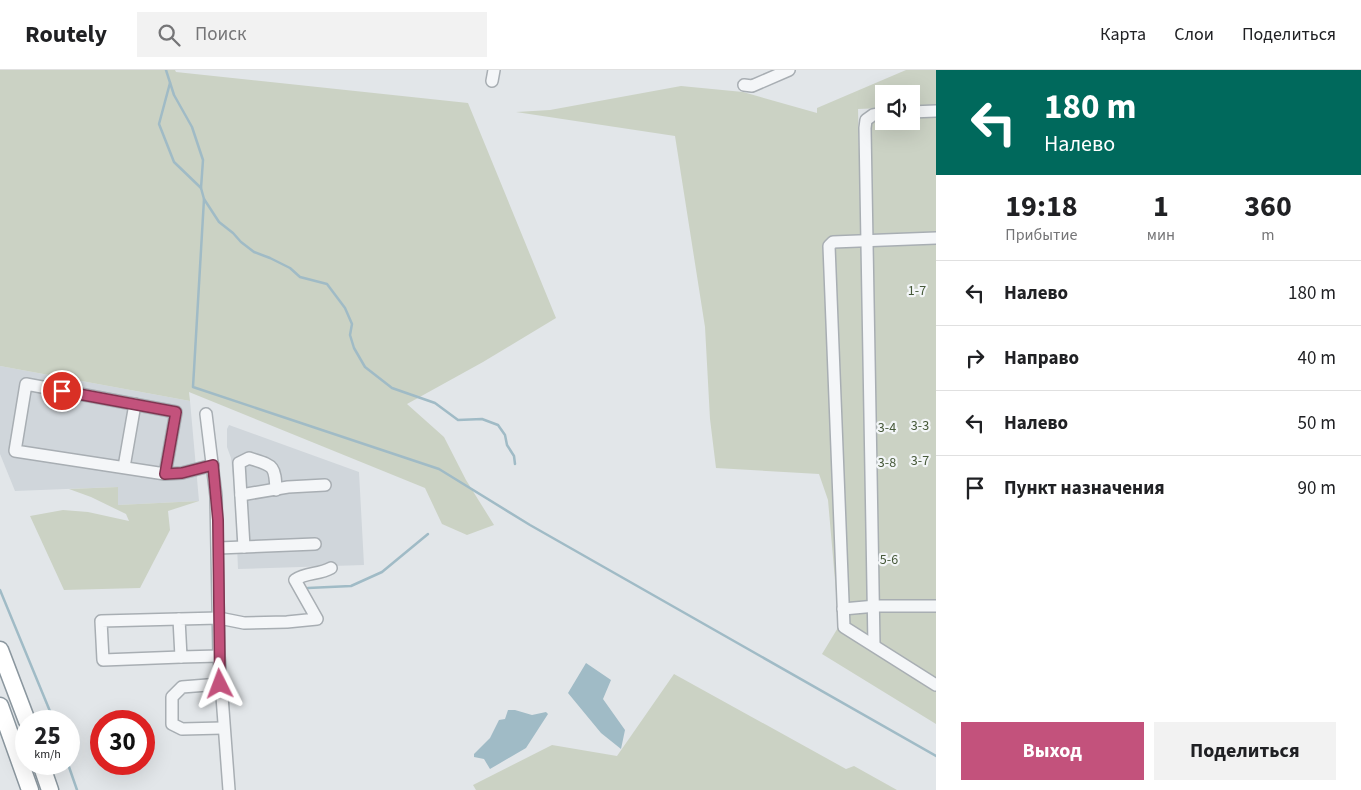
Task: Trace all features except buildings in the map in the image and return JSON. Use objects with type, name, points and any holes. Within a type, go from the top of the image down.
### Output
[{"type":"highway","points":[[0,650],[23,710]]},
{"type":"highway","points":[[0,706],[30,790]]},
{"type":"highway","points":[[45,775],[50,790]]},
{"type":"street","points":[[744,85],[752,86],[789,70]]},
{"type":"street","points":[[920,112],[936,111]]},
{"type":"street","points":[[874,645],[865,128],[866,120],[875,115]]},
{"type":"street","points":[[936,238],[833,242],[829,246],[844,627],[936,685]]},
{"type":"street","points":[[165,474],[176,412],[26,384],[15,451],[165,474],[182,473],[213,465]]},
{"type":"street","points":[[124,467],[134,404]]},
{"type":"street","points":[[206,414],[216,496],[220,684],[229,790]]},
{"type":"street","points":[[244,547],[239,463],[249,458],[270,465],[275,473],[276,490]]},
{"type":"street","points":[[241,495],[288,487],[325,485]]},
{"type":"street","points":[[218,548],[315,544]]},
{"type":"street","points":[[219,656],[104,660],[101,621],[219,618],[244,622],[287,622],[317,619],[295,580],[304,574],[322,573],[331,568]]},
{"type":"street","points":[[843,609],[936,606]]},
{"type":"street","points":[[179,619],[181,657]]},
{"type":"street","points":[[220,684],[182,687],[172,697],[172,724],[182,729],[223,728]]},
{"type":"shaded area","points":[[0,366],[190,401],[199,501],[118,505],[117,487],[15,491],[0,454]]},
{"type":"shaded area","points":[[229,425],[359,472],[364,565],[238,569],[235,497],[231,458],[227,447],[227,429]]},
{"type":"green space","points":[[0,70],[175,70],[176,72],[468,103],[556,318],[483,362],[407,404],[444,437],[466,480],[494,525],[467,535],[442,524],[425,488],[189,392],[190,401],[0,366]]},
{"type":"green space","points":[[906,70],[936,70],[936,107],[920,107],[920,85],[875,85],[875,108],[858,109],[861,243],[936,241],[936,724],[822,654],[839,626],[828,500],[819,474],[716,468],[710,419],[705,327],[675,136],[516,112],[550,110],[681,86],[743,92],[817,113],[817,108]]},
{"type":"green space","points":[[920,115],[936,115],[936,235],[870,236],[870,123],[875,119],[875,130],[920,130]]},
{"type":"green space","points":[[118,487],[118,505],[199,501],[168,511],[170,530],[140,588],[64,590],[30,516],[63,510],[88,512],[129,521],[126,514],[91,497],[69,489]]},
{"type":"green space","points":[[674,674],[846,769],[854,766],[897,790],[476,790],[473,785],[552,745],[617,756]]},
{"type":"water","points":[[586,663],[611,680],[603,699],[625,730],[621,749],[601,733],[568,693]]},
{"type":"water","points":[[508,710],[532,715],[546,712],[548,714],[526,748],[490,769],[484,759],[474,757],[474,754],[490,738],[499,720],[505,719]]},
{"type":"waterway","points":[[166,70],[174,95],[192,127],[203,160],[201,188],[204,199],[219,222],[254,252],[290,268],[300,277],[327,284],[345,308],[352,324],[350,335],[354,348],[365,367],[392,388],[435,403],[458,420],[482,419],[498,425],[505,435],[507,445],[514,456],[515,464]]},
{"type":"waterway","points":[[170,83],[159,124],[174,162],[201,188]]},
{"type":"waterway","points":[[204,199],[193,387],[439,469],[530,525],[936,756]]},
{"type":"waterway","points":[[308,588],[351,586],[382,572],[428,534]]},
{"type":"waterway","points":[[0,590],[49,710]]},
{"type":"waterway","points":[[72,775],[77,790]]},
{"type":"route","points":[[62,391],[176,412],[165,474],[182,473],[213,465],[218,520],[220,684]]},
{"type":"park label","name":"1-7","points":[[917,290]]},
{"type":"park label","name":"3-3","points":[[920,425]]},
{"type":"park label","name":"3-4","points":[[887,427]]},
{"type":"park label","name":"3-7","points":[[920,460]]},
{"type":"park label","name":"3-8","points":[[887,462]]},
{"type":"park label","name":"5-6","points":[[889,559]]}]
